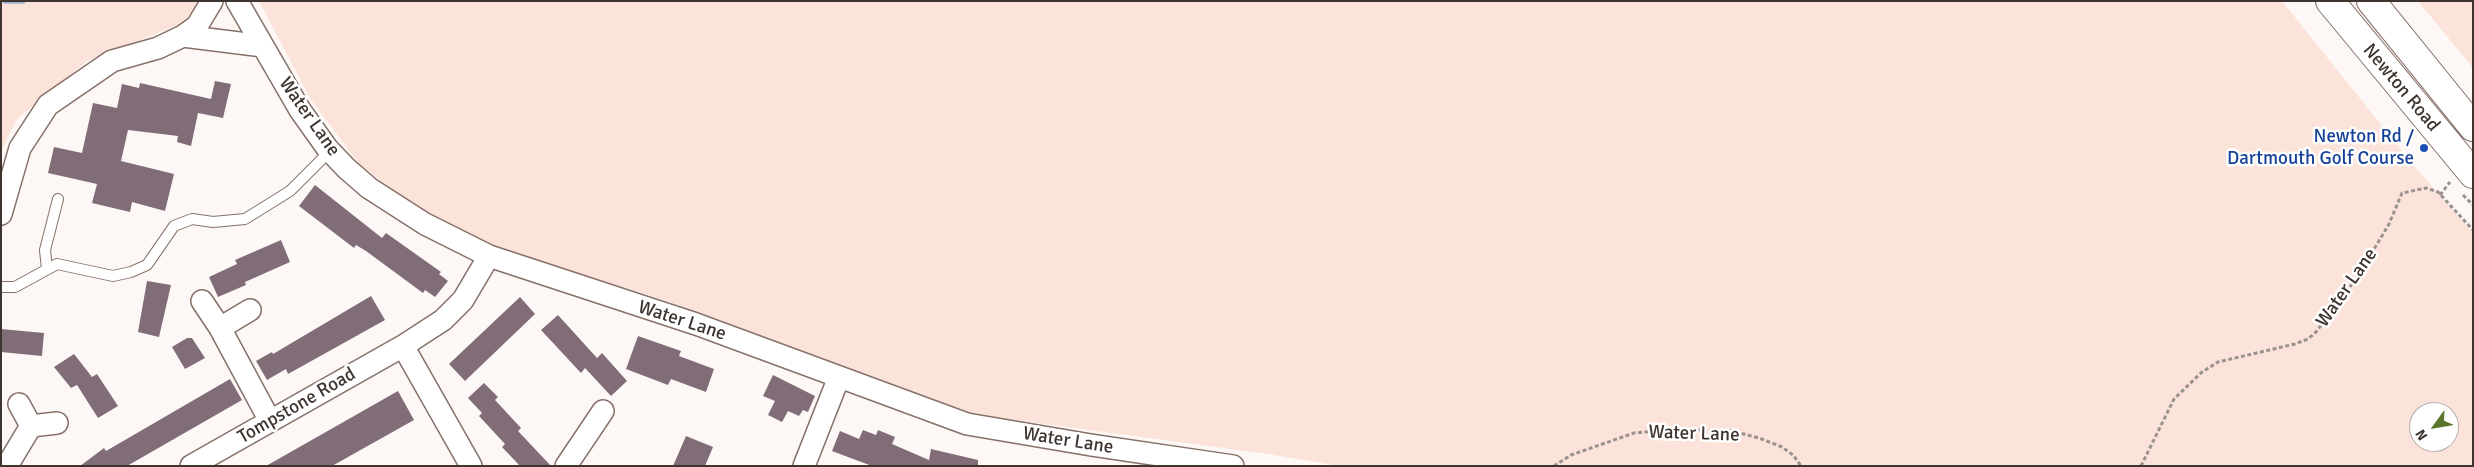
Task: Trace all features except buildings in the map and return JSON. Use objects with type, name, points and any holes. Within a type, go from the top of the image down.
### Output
[{"type":"highway","name":"Newton Road","points":[[2330,1],[2461,178]]},
{"type":"highway","name":"Newton Road","points":[[2371,1],[2473,127]]},
{"type":"street","points":[[1,214],[20,148],[48,106],[112,61],[158,48],[183,36],[197,26],[212,1]]},
{"type":"street","name":"Water Lane","points":[[237,1],[300,110],[330,152],[369,188],[425,224],[489,256],[696,324],[967,424],[1091,446],[1233,466]]},
{"type":"street","points":[[183,36],[262,46]]},
{"type":"street","name":"Tompstone Road","points":[[191,466],[403,346],[443,320],[463,300],[489,256]]},
{"type":"street","points":[[202,301],[220,328],[270,421]]},
{"type":"street","points":[[220,328],[250,310]]},
{"type":"street","points":[[403,346],[471,466]]},
{"type":"street","points":[[804,466],[839,377]]},
{"type":"street","points":[[19,404],[31,426]]},
{"type":"street","points":[[566,466],[604,411]]},
{"type":"street","points":[[31,426],[57,423]]},
{"type":"street","points":[[7,466],[31,426]]},
{"type":"lane","points":[[1,286],[15,287],[56,264],[113,276],[147,265],[174,226],[192,219],[213,222],[245,219],[290,191],[330,152]]},
{"type":"lane","points":[[47,269],[45,250],[58,199]]},
{"type":"path","points":[[2461,178],[2440,195],[2473,230]]},
{"type":"path","name":"Water Lane","points":[[2141,466],[2174,399],[2187,384],[2218,362],[2308,339],[2326,322],[2358,276],[2389,224],[2402,193],[2426,188],[2440,195]]},
{"type":"path","name":"Water Lane","points":[[1554,466],[1571,455],[1634,433],[1679,429],[1732,431],[1759,438],[1793,455],[1801,466]]},
{"type":"shaded area","points":[[1,1],[200,1],[183,23],[87,61],[17,119],[1,151]]},
{"type":"shaded area","points":[[259,1],[2282,1],[2415,167],[2473,233],[2473,466],[1340,466],[1268,454],[978,415],[846,370],[696,311],[634,290],[542,267],[466,238],[409,202],[360,165],[311,100]]},
{"type":"shaded area","points":[[2418,1],[2473,1],[2473,68]]},
{"type":"waterway","points":[[5,1],[23,1]]},
{"type":"place","name":"Newton Rd / Dartmouth Golf Course","points":[[2424,148]]}]
